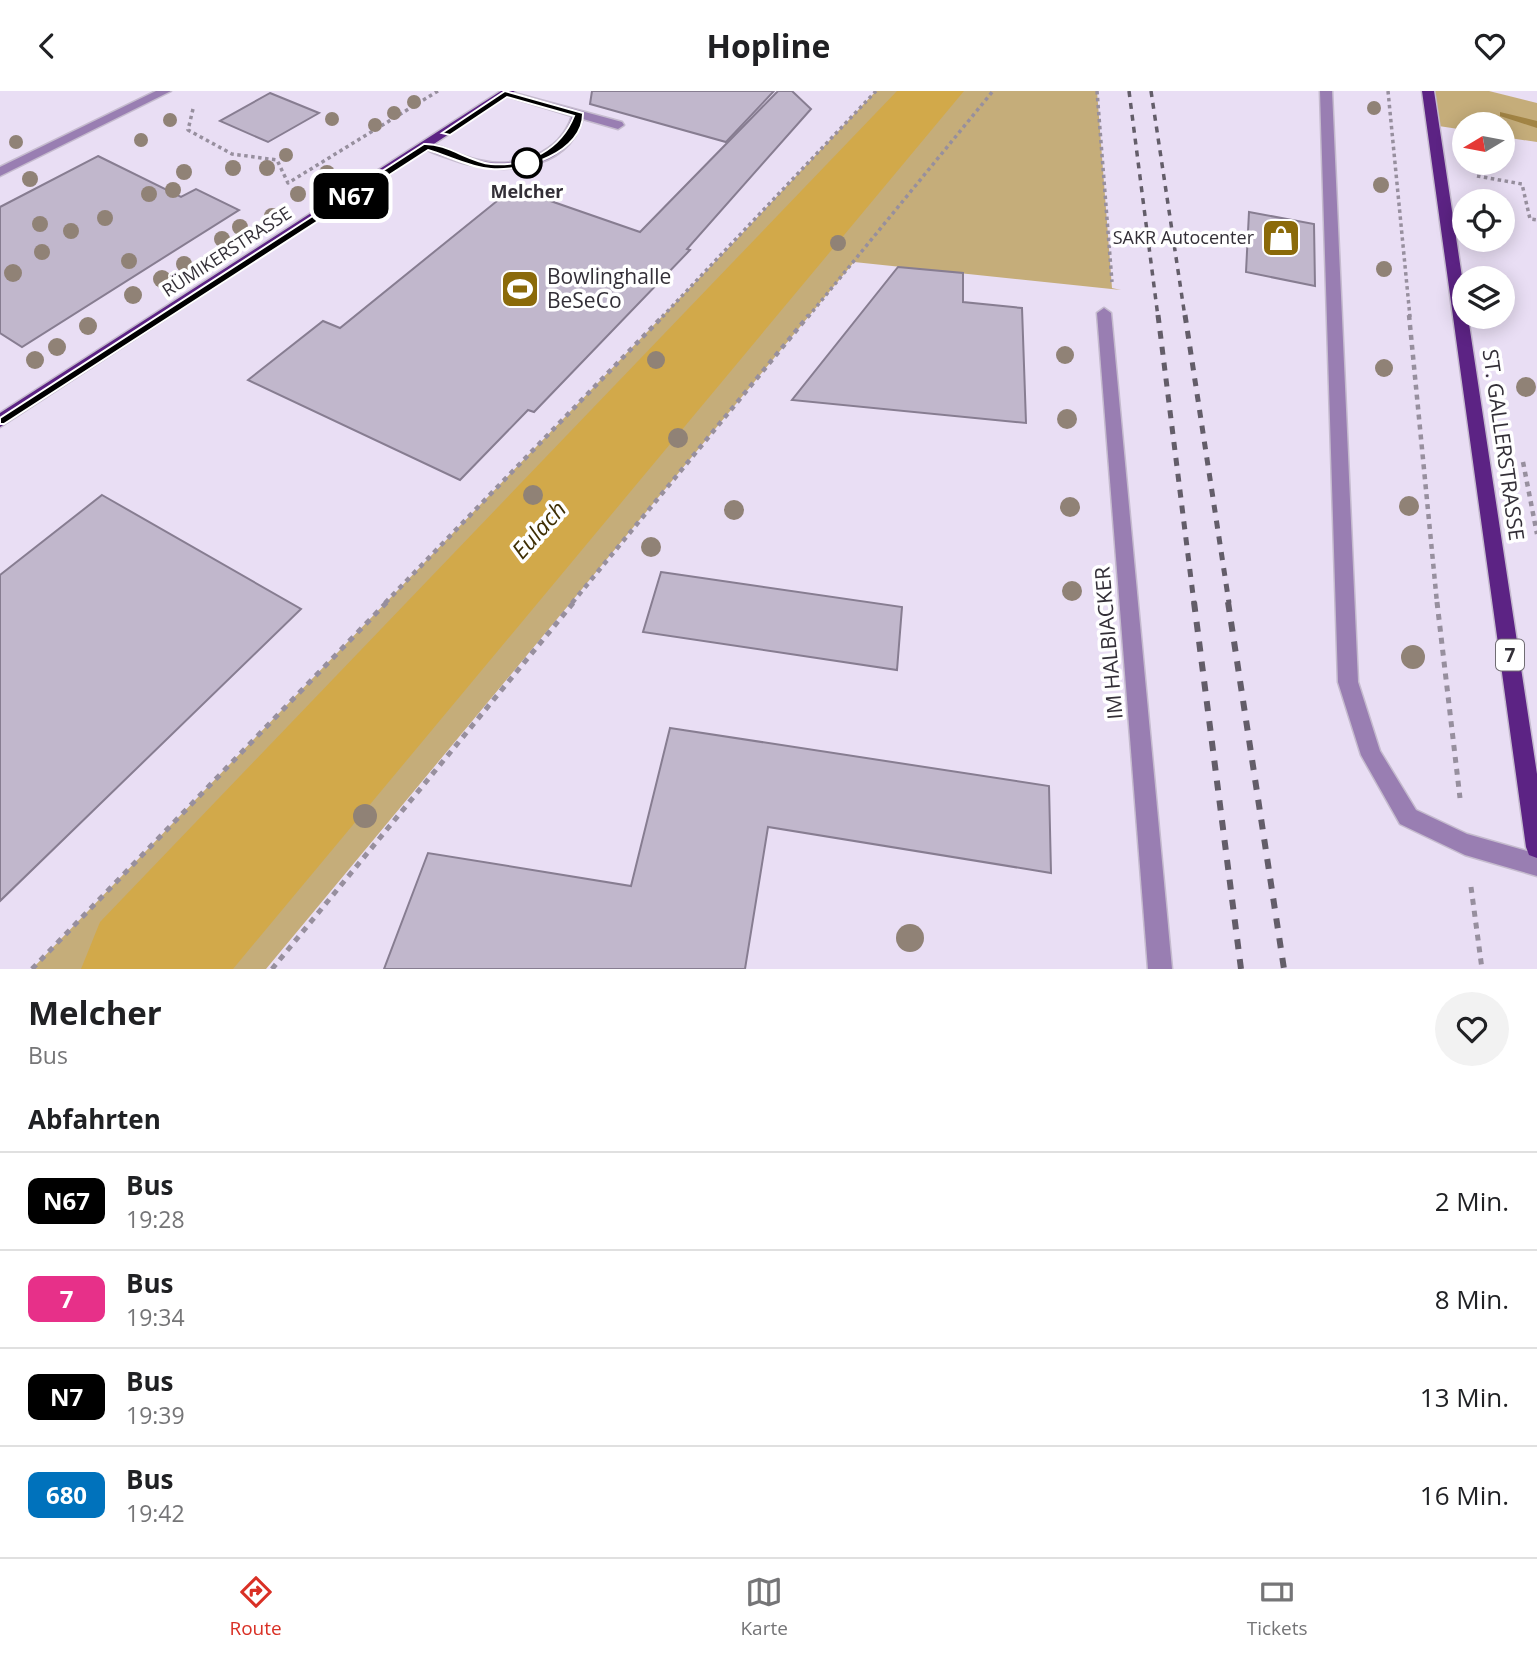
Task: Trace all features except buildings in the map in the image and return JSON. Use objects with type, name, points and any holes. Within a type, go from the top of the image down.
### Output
[{"type":"main road","name":"ST. GALLERSTRASSE","points":[[1428,91],[1537,847]]},
{"type":"main road","name":"RÜMIKERSTRASSE","points":[[0,421],[507,92]]},
{"type":"street","points":[[0,172],[165,91]]},
{"type":"street","points":[[1326,91],[1348,682],[1371,755],[1408,817],[1465,844],[1537,865]]},
{"type":"street","points":[[507,92],[618,125]]},
{"type":"street","points":[[427,146],[491,167],[527,163],[544,157],[560,146],[571,134],[579,114]]},
{"type":"street","name":"IM HALBIACKER","points":[[1104,313],[1160,969]]},
{"type":"path","points":[[191,102],[198,104],[193,109],[188,130],[232,154],[277,160],[288,183],[438,91]]},
{"type":"path","points":[[32,969],[735,241],[876,91]]},
{"type":"path","points":[[272,969],[993,91]]},
{"type":"path","points":[[1097,91],[1112,289],[1104,313]]},
{"type":"path","points":[[1388,91],[1433,565],[1482,969]]},
{"type":"path","points":[[1471,175],[1522,184],[1531,219],[1537,221]]},
{"type":"shaded area","points":[[876,91],[1097,91],[1112,288],[1121,290],[854,262],[266,969],[32,969],[735,241]]},
{"type":"shaded area","points":[[1428,91],[1489,91],[1537,103],[1537,142],[1516,139],[1516,112],[1452,112],[1452,128],[1432,125]]},
{"type":"waterway","name":"Eulach","points":[[147,969],[932,91]]},
{"type":"waterway","points":[[1516,118],[1537,125]]},
{"type":"railway","points":[[1129,91],[1158,317]]},
{"type":"railway","points":[[1151,91],[1185,317]]},
{"type":"railway","points":[[1158,315],[1194,603]]},
{"type":"railway","points":[[1185,315],[1229,603]]},
{"type":"railway","points":[[1194,602],[1241,969]]},
{"type":"railway","points":[[1228,602],[1284,969]]},
{"type":"bus line","name":"N67","points":[[0,421],[427,146],[491,167],[527,163],[544,157],[560,146],[577,124],[579,114],[505,94],[447,133]]},
{"type":"place","name":"Melcher","points":[[527,163]]},
{"type":"place","name":"SAKR Autocenter","points":[[1281,238]]},
{"type":"place","name":"Bowlinghalle BeSeCo","points":[[520,289]]}]
